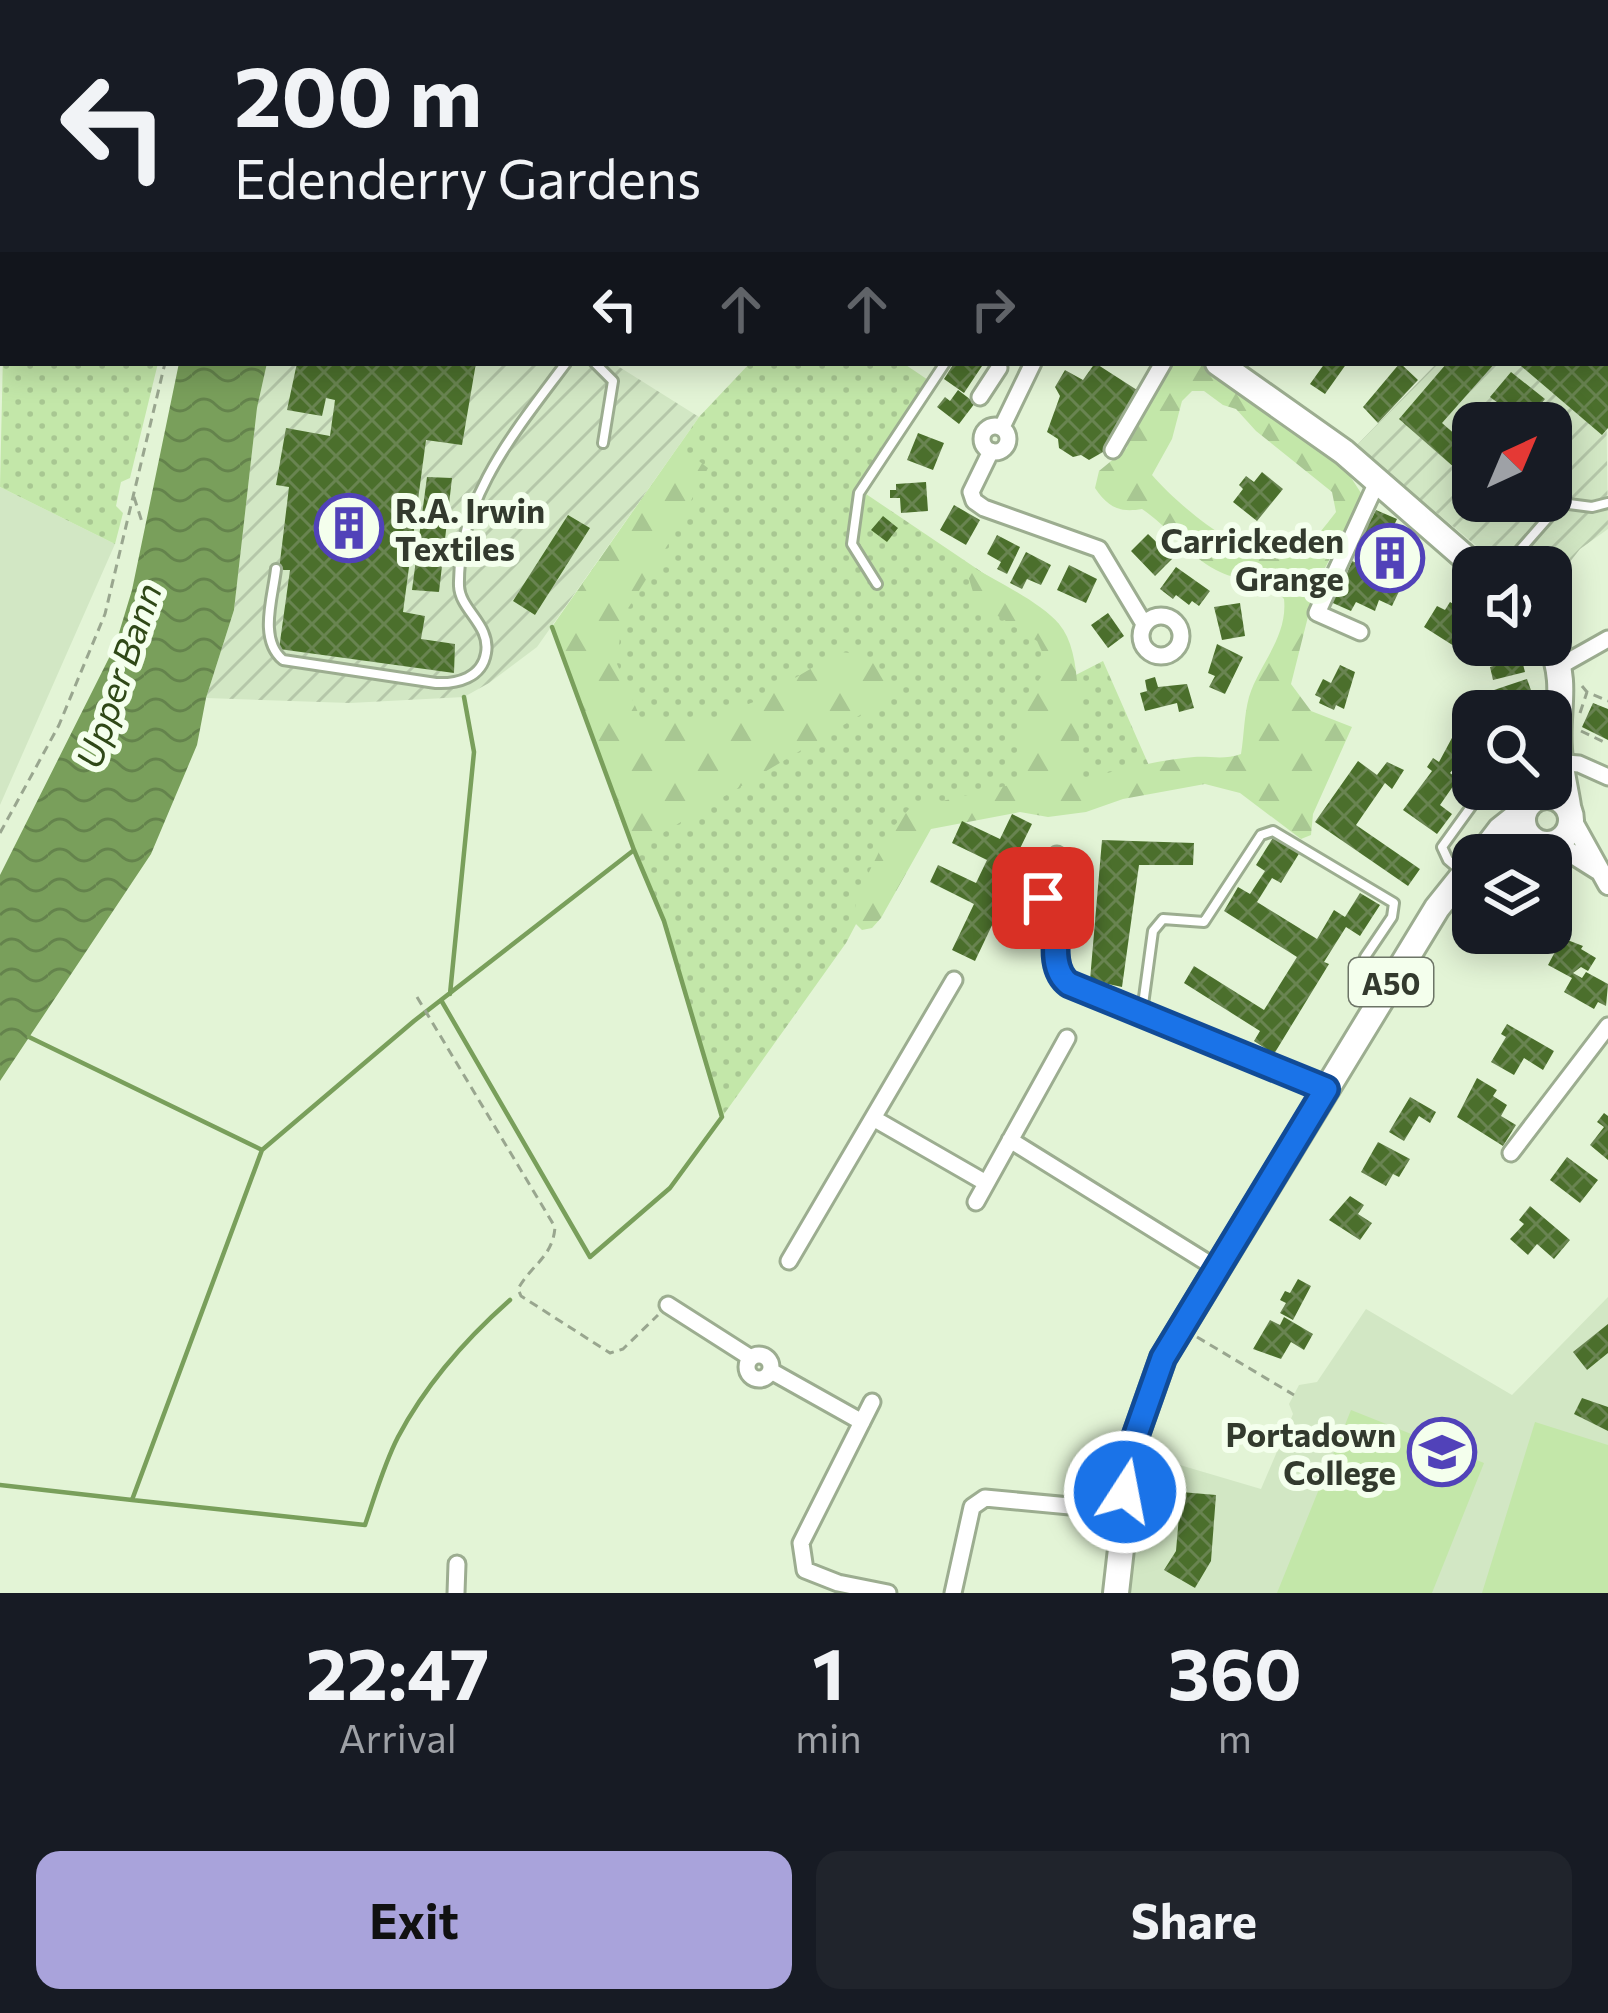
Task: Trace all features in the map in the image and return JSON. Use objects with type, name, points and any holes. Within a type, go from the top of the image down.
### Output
[{"type":"main road","points":[[1222,366],[1328,439],[1452,546]]},
{"type":"main road","name":"A50","points":[[1497,834],[1521,810]]},
{"type":"main road","points":[[1567,810],[1570,813]]},
{"type":"main road","points":[[1567,834],[1569,810]]},
{"type":"main road","name":"A50","points":[[1116,1593],[1133,1443],[1163,1358],[1391,982],[1452,895]]},
{"type":"street","points":[[1031,366],[1002,427],[1008,434],[1006,446],[991,451],[971,492],[974,501],[1100,550],[1144,624]]},
{"type":"street","points":[[1113,450],[1161,366]]},
{"type":"street","points":[[989,382],[1014,398]]},
{"type":"street","points":[[1360,632],[1317,613],[1378,480]]},
{"type":"street","points":[[1572,650],[1608,639]]},
{"type":"street","points":[[1572,763],[1608,777]]},
{"type":"street","points":[[1570,813],[1603,878]]},
{"type":"street","points":[[1057,855],[1043,898],[1057,913],[1056,964],[1061,979],[1326,1089]]},
{"type":"street","points":[[1572,859],[1603,878]]},
{"type":"street","points":[[789,1261],[955,980]]},
{"type":"street","points":[[1511,1153],[1608,1026]]},
{"type":"street","points":[[976,1202],[1067,1038]]},
{"type":"street","points":[[873,1118],[986,1183]]},
{"type":"street","points":[[1010,1141],[1216,1268]]},
{"type":"street","points":[[668,1305],[751,1358],[747,1369],[754,1378],[766,1377],[771,1371],[862,1422]]},
{"type":"street","points":[[872,1402],[801,1543],[805,1570],[838,1583],[888,1593]]},
{"type":"street","points":[[953,1593],[972,1508],[985,1498],[1123,1511]]},
{"type":"street","points":[[456,1593],[457,1564]]},
{"type":"lane","points":[[276,568],[268,638],[283,659],[436,682],[452,683],[475,674],[486,654],[486,639],[459,594],[460,566],[479,488],[564,366]]},
{"type":"lane","points":[[598,366],[613,381],[603,443]]},
{"type":"lane","points":[[878,584],[853,544],[859,494],[943,366]]},
{"type":"lane","points":[[1523,546],[1561,503],[1592,506],[1608,502]]},
{"type":"lane","points":[[1452,860],[1442,847],[1469,810]]},
{"type":"lane","points":[[1142,1014],[1153,932],[1158,925],[1163,919],[1204,922],[1261,835],[1273,831],[1394,903],[1391,917],[1365,957],[1368,968],[1391,982]]},
{"type":"path","points":[[0,832],[59,725],[105,614],[164,366]]},
{"type":"path","points":[[133,495],[142,521]]},
{"type":"path","points":[[1582,686],[1608,701]]},
{"type":"path","points":[[1587,692],[1577,714],[1588,716]]},
{"type":"path","points":[[1575,728],[1608,744]]},
{"type":"path","points":[[418,997],[555,1227],[547,1256],[518,1288],[521,1296],[610,1354],[623,1349],[668,1305]]},
{"type":"path","points":[[1180,1327],[1294,1395]]},
{"type":"shaded area","points":[[266,366],[618,366],[699,417],[537,647],[489,683],[464,697],[350,703],[206,698],[234,610],[257,408]]},
{"type":"shaded area","points":[[1434,366],[1606,366],[1608,529],[1572,559],[1572,546],[1477,546],[1356,446]]},
{"type":"shaded area","points":[[0,487],[115,544],[0,805]]},
{"type":"shaded area","name":"Portadown College","points":[[1608,1297],[1608,1593],[1125,1593],[1146,1455],[1261,1489],[1293,1414],[1289,1404],[1299,1385],[1317,1382],[1366,1309],[1512,1395]]},
{"type":"green space","points":[[3,366],[157,366],[130,478],[121,482],[116,506],[123,513],[115,544],[0,487]]},
{"type":"green space","points":[[747,366],[907,366],[937,386],[866,494],[1059,624],[1068,679],[1103,661],[1154,777],[907,828],[846,943],[722,1117],[664,922],[552,627],[699,417]]},
{"type":"green space","points":[[1165,366],[1204,366],[1289,430],[1327,451],[1363,496],[1316,585],[1291,684],[1311,711],[1352,727],[1313,814],[1311,835],[1301,839],[1240,793],[1205,784],[1123,799],[1086,812],[1048,817],[1020,812],[931,829],[881,918],[872,928],[862,930],[853,921],[857,896],[889,832],[909,809],[1018,783],[1022,705],[1043,674],[1045,658],[1037,641],[976,602],[964,562],[1040,607],[1068,639],[1077,677],[1083,780],[1168,760],[1241,754],[1249,697],[1282,626],[1284,599],[1259,581],[1216,570],[1142,509],[1120,509],[1100,495],[1095,488],[1099,471],[1127,448],[1133,422]],"holes":[[[1192,391],[1204,391],[1236,409],[1332,492],[1336,512],[1301,549],[1278,555],[1238,544],[1198,518],[1152,475],[1172,439],[1182,401]]]},
{"type":"green space","points":[[679,446],[708,468],[622,618],[617,664],[640,717],[695,725],[756,701],[839,652],[862,654],[878,667],[887,687],[882,702],[634,850],[552,627]]},
{"type":"green space","points":[[1351,1410],[1484,1463],[1432,1593],[1277,1593]]},
{"type":"green space","points":[[1535,1422],[1608,1445],[1608,1593],[1482,1593]]},
{"type":"water","name":"Upper Bann","points":[[178,366],[266,366],[257,408],[234,610],[206,698],[197,745],[151,854],[0,1081],[0,875],[115,646],[132,590]]},
{"type":"building","name":"R.A. Irwin Textiles","points":[[296,366],[475,366],[462,445],[426,440],[403,612],[425,616],[421,639],[455,644],[454,673],[279,649],[290,570],[279,570],[289,487],[276,485],[286,428],[330,436],[335,400],[326,398],[322,416],[287,410]]},
{"type":"building","points":[[952,366],[982,366],[964,393],[944,379]]},
{"type":"building","points":[[1093,366],[1100,366],[1137,390],[1103,452],[1089,460],[1059,448],[1058,439],[1047,432],[1060,396],[1055,387],[1065,370],[1083,380]]},
{"type":"building","points":[[1323,366],[1345,366],[1325,394],[1310,384]]},
{"type":"building","points":[[1397,366],[1418,380],[1378,423],[1363,407]]},
{"type":"building","points":[[1444,366],[1492,366],[1461,402],[1452,402],[1452,412],[1442,423],[1452,432],[1452,465],[1399,419]]},
{"type":"building","points":[[1521,366],[1608,366],[1608,428],[1602,435],[1572,409],[1572,402],[1563,402]]},
{"type":"building","points":[[1511,372],[1545,399],[1497,402],[1490,397]]},
{"type":"building","points":[[958,390],[975,403],[959,424],[937,407]]},
{"type":"building","points":[[918,433],[944,443],[933,470],[907,460]]},
{"type":"building","points":[[1262,472],[1283,489],[1257,521],[1233,502],[1246,476],[1254,482]]},
{"type":"building","points":[[427,477],[452,478],[439,592],[412,590]]},
{"type":"building","points":[[926,482],[928,511],[901,513],[900,498],[890,498],[890,490],[896,490],[896,484]]},
{"type":"building","points":[[954,505],[980,520],[966,545],[940,530]]},
{"type":"building","name":"Carrickeden Grange","points":[[1376,510],[1397,519],[1392,530],[1408,537],[1403,547],[1420,555],[1408,581],[1395,574],[1404,581],[1392,606],[1379,600],[1375,611],[1356,602],[1351,611],[1326,600],[1340,570],[1347,573],[1352,561],[1359,564],[1364,541],[1355,534],[1364,515],[1372,518]]},
{"type":"building","points":[[568,515],[590,528],[535,615],[513,601]]},
{"type":"building","points":[[883,516],[898,528],[887,542],[871,530]]},
{"type":"building","points":[[1148,534],[1173,558],[1155,576],[1131,551]]},
{"type":"building","points":[[997,535],[1020,547],[1007,574],[997,569],[1001,562],[987,554]]},
{"type":"building","points":[[1026,552],[1051,565],[1041,585],[1027,579],[1022,589],[1010,583]]},
{"type":"building","points":[[1069,565],[1097,579],[1086,603],[1057,590]]},
{"type":"building","points":[[1176,567],[1210,591],[1199,606],[1176,595],[1173,599],[1160,589]]},
{"type":"building","points":[[1240,603],[1245,636],[1222,640],[1214,607]]},
{"type":"building","points":[[1452,603],[1452,645],[1424,627],[1437,606],[1445,610]]},
{"type":"building","points":[[1108,613],[1124,636],[1108,648],[1091,625]]},
{"type":"building","points":[[1217,644],[1243,657],[1225,694],[1209,687],[1215,676],[1208,673]]},
{"type":"building","points":[[1340,665],[1355,672],[1344,709],[1336,705],[1334,710],[1319,703],[1321,698],[1315,695],[1323,679],[1331,683]]},
{"type":"building","points":[[1523,666],[1525,672],[1493,680],[1490,667]]},
{"type":"building","points":[[1155,677],[1158,687],[1187,684],[1194,708],[1179,712],[1177,703],[1145,711],[1140,693],[1147,691],[1145,680]]},
{"type":"building","points":[[1527,679],[1531,690],[1494,690]]},
{"type":"building","points":[[1593,703],[1608,709],[1608,740],[1582,727]]},
{"type":"building","points":[[1452,738],[1452,788],[1440,805],[1452,814],[1437,834],[1403,810],[1432,771],[1427,767],[1433,758],[1439,762]]},
{"type":"building","points":[[1358,761],[1377,775],[1387,762],[1404,770],[1392,789],[1385,783],[1356,825],[1420,869],[1408,886],[1315,822]]},
{"type":"building","points":[[1012,814],[1032,824],[1005,879],[1014,883],[1008,896],[1041,912],[1030,936],[995,919],[975,961],[952,950],[974,904],[930,882],[938,865],[976,883],[987,860],[952,843],[962,821],[1000,839]]},
{"type":"building","points":[[1274,836],[1300,852],[1281,883],[1272,878],[1257,902],[1317,939],[1334,910],[1345,917],[1360,893],[1380,905],[1360,936],[1346,927],[1274,1054],[1254,1041],[1260,1031],[1184,983],[1194,966],[1264,1010],[1297,957],[1224,911],[1238,887],[1250,894],[1265,871],[1256,865]]},
{"type":"building","points":[[1102,840],[1194,843],[1193,865],[1139,865],[1122,987],[1090,980]]},
{"type":"building","points":[[1572,942],[1583,946],[1596,958],[1588,971],[1581,967],[1573,973],[1582,978],[1586,972],[1608,984],[1606,1006],[1598,1002],[1594,1009],[1564,992],[1572,978],[1548,965],[1554,954],[1572,954]]},
{"type":"building","points":[[1507,1024],[1554,1051],[1543,1070],[1524,1058],[1514,1075],[1491,1062],[1506,1037],[1501,1034]]},
{"type":"building","points":[[1477,1078],[1497,1090],[1493,1096],[1507,1105],[1501,1116],[1516,1125],[1503,1146],[1457,1117]]},
{"type":"building","points":[[1410,1097],[1436,1112],[1430,1123],[1419,1116],[1404,1141],[1389,1132]]},
{"type":"building","points":[[1604,1113],[1608,1116],[1608,1160],[1590,1145],[1604,1127],[1597,1122]]},
{"type":"building","points":[[1378,1142],[1410,1159],[1399,1177],[1393,1174],[1386,1186],[1361,1172]]},
{"type":"building","points":[[1567,1157],[1598,1180],[1580,1203],[1550,1180]]},
{"type":"building","points":[[1350,1196],[1364,1205],[1358,1214],[1372,1223],[1360,1240],[1329,1220]]},
{"type":"building","points":[[1530,1206],[1570,1240],[1554,1259],[1537,1244],[1528,1255],[1510,1239],[1524,1224],[1519,1220]]},
{"type":"building","points":[[1298,1279],[1311,1286],[1293,1320],[1280,1313],[1286,1303],[1280,1300]]},
{"type":"building","points":[[1284,1317],[1313,1334],[1304,1350],[1291,1342],[1281,1359],[1253,1349],[1270,1320],[1280,1325]]},
{"type":"building","points":[[1608,1324],[1608,1353],[1587,1370],[1573,1352]]},
{"type":"building","points":[[1582,1398],[1608,1407],[1608,1431],[1574,1414]]},
{"type":"building","points":[[1181,1492],[1216,1495],[1211,1561],[1195,1588],[1164,1570],[1176,1551]]},
{"type":"waterway","points":[[441,1000],[590,1257],[670,1188],[722,1117],[664,921],[552,627]]},
{"type":"waterway","points":[[450,994],[474,752],[464,697]]},
{"type":"waterway","points":[[29,1037],[262,1150],[414,1021],[634,850]]},
{"type":"waterway","points":[[0,1485],[132,1500],[262,1150]]},
{"type":"waterway","points":[[132,1500],[365,1525],[388,1458],[421,1399],[478,1330],[510,1300]]},
{"type":"place","name":"R.A. Irwin Textiles","points":[[349,528]]},
{"type":"place","name":"Carrickeden Grange","points":[[1390,558]]},
{"type":"place","name":"Portadown College","points":[[1442,1452]]},
{"type":"route","points":[[1043,898],[1057,913],[1056,964],[1061,979],[1326,1089],[1163,1358],[1133,1443],[1125,1492]]}]
